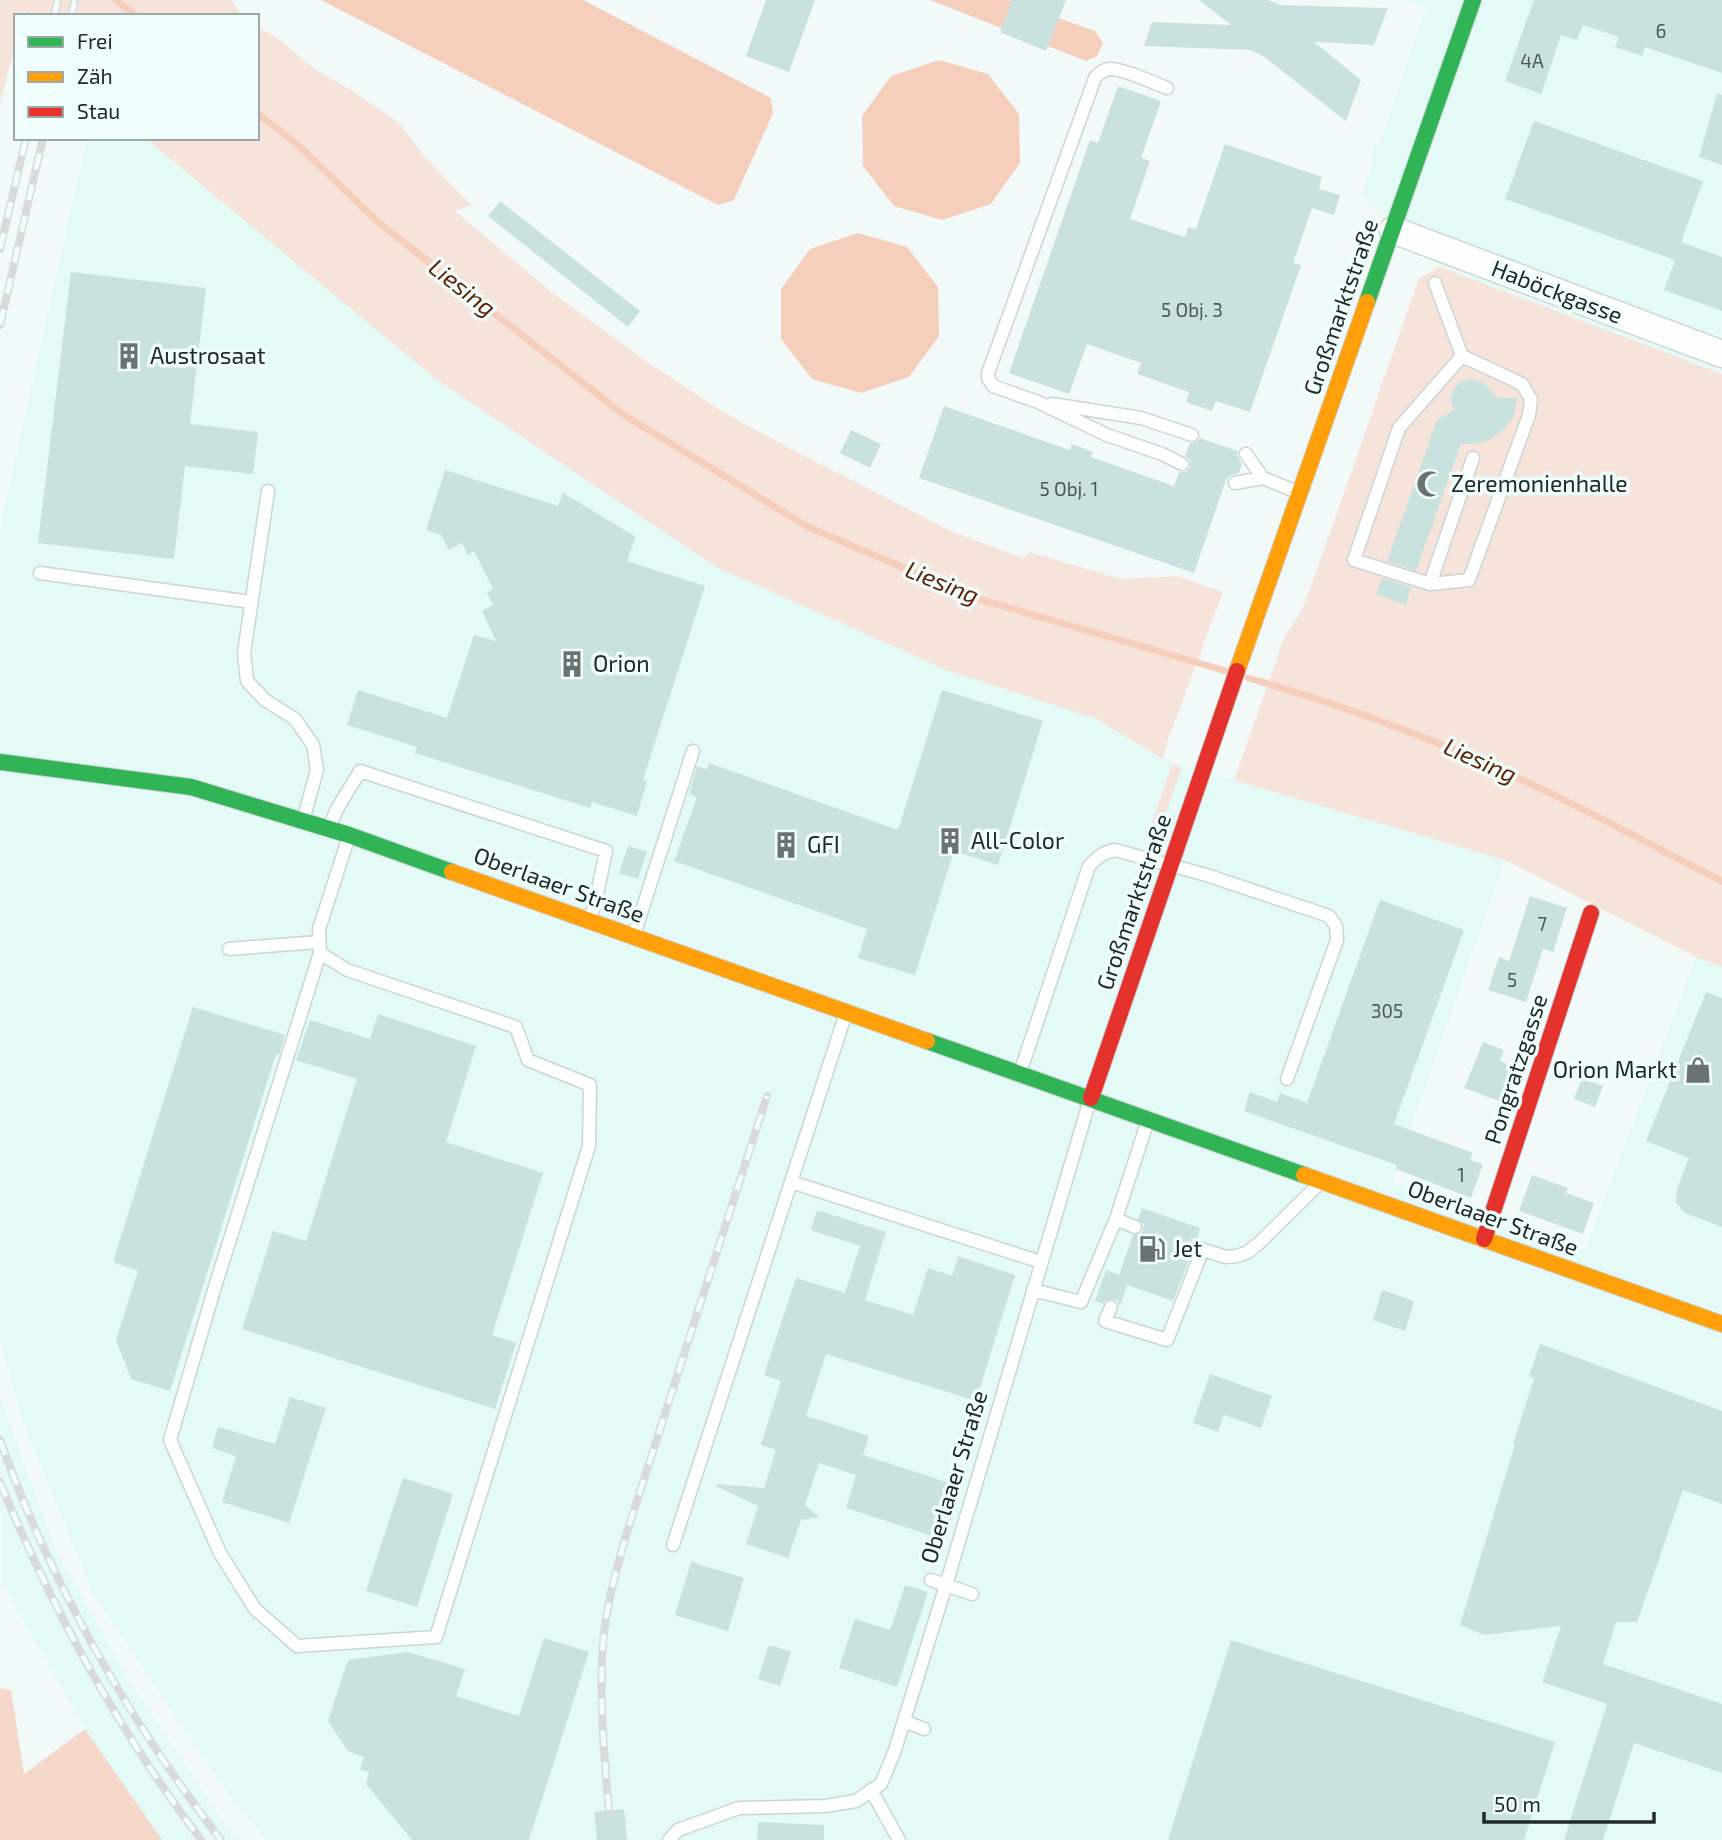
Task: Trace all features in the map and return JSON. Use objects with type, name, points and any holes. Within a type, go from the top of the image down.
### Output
[{"type":"main road","name":"Großmarktstraße","points":[[1091,1098],[1472,0]]},
{"type":"main road","name":"Oberlaaer Straße","points":[[0,762],[191,787],[329,828],[1722,1324]]},
{"type":"main road","name":"Pongratzgasse","points":[[1484,1239],[1591,913]]},
{"type":"street","name":"Haböckgasse","points":[[1393,230],[1722,354]]},
{"type":"lane","points":[[1167,88],[1117,69],[1107,69],[1095,78],[988,378],[993,386],[1038,402],[1107,435],[1162,454],[1182,464]]},
{"type":"lane","points":[[1435,283],[1462,356],[1522,384],[1531,399],[1510,470],[1469,580],[1430,584],[1354,559],[1399,428],[1462,356]]},
{"type":"lane","points":[[1038,402],[1142,418],[1192,435]]},
{"type":"lane","points":[[1246,454],[1263,478],[1299,493]]},
{"type":"lane","points":[[1430,584],[1473,458]]},
{"type":"lane","points":[[1236,483],[1263,478]]},
{"type":"lane","points":[[268,491],[244,653],[247,681],[265,700],[295,719],[313,745],[317,770],[303,821]]},
{"type":"lane","points":[[40,573],[251,602]]},
{"type":"lane","points":[[634,935],[694,751]]},
{"type":"lane","points":[[329,828],[360,771],[606,851],[590,919]]},
{"type":"lane","points":[[229,949],[319,947],[347,970],[516,1027],[528,1060],[590,1086],[589,1146],[436,1637],[298,1646],[255,1609],[220,1553],[170,1440],[319,947],[319,929],[349,835]]},
{"type":"lane","points":[[1020,1073],[1089,866],[1098,857],[1115,850],[1329,916],[1336,926],[1337,940],[1287,1079]]},
{"type":"lane","points":[[673,1545],[847,1011]]},
{"type":"lane","name":"Oberlaaer Straße","points":[[871,1790],[881,1784],[894,1753],[1091,1098]]},
{"type":"lane","points":[[1033,1290],[1081,1302],[1116,1219],[1149,1119]]},
{"type":"lane","points":[[1111,1307],[1105,1321],[1167,1340],[1198,1248],[1226,1257],[1248,1252],[1322,1181]]},
{"type":"lane","points":[[791,1182],[1041,1262]]},
{"type":"lane","points":[[1116,1219],[1135,1227]]},
{"type":"lane","points":[[931,1580],[972,1594]]},
{"type":"lane","points":[[904,1721],[923,1729]]},
{"type":"lane","points":[[669,1840],[678,1830],[739,1808],[825,1806],[856,1801],[871,1790],[899,1840]]},
{"type":"shaded area","points":[[0,0],[231,0],[241,14],[28,14],[24,11],[23,14],[14,14],[14,50],[0,104]]},
{"type":"shaded area","points":[[321,0],[583,0],[771,98],[773,113],[734,200],[718,205]]},
{"type":"shaded area","points":[[930,0],[1008,0],[1095,31],[1103,43],[1097,56],[1086,61]]},
{"type":"shaded area","points":[[1408,0],[1722,0],[1722,374],[1440,267],[1362,195],[1374,158],[1371,155],[1375,143],[1379,145],[1426,8]]},
{"type":"shaded area","points":[[259,28],[275,36],[316,70],[399,123],[425,157],[471,205],[455,211],[549,290],[647,362],[723,412],[955,533],[1023,558],[1030,552],[1121,579],[1177,576],[1223,592],[1163,759],[1097,719],[949,671],[718,568],[437,380],[147,140],[259,140]]},
{"type":"shaded area","points":[[939,60],[988,74],[1019,114],[1020,163],[991,204],[942,220],[894,206],[863,166],[862,116],[891,76]]},
{"type":"shaded area","points":[[87,140],[147,140],[437,380],[718,568],[949,671],[1097,719],[1163,759],[1505,860],[1392,1182],[1585,1250],[1696,957],[1722,967],[1722,1840],[267,1840],[229,1795],[93,1593],[21,1417],[0,1339],[0,527]]},
{"type":"shaded area","points":[[858,233],[907,247],[938,287],[939,336],[909,377],[861,393],[812,379],[781,339],[781,289],[810,249]]},
{"type":"shaded area","points":[[1440,267],[1722,374],[1722,967],[1696,957],[1505,860],[1234,780],[1284,638],[1301,612],[1317,570],[1419,278]]},
{"type":"shaded area","points":[[1172,764],[1182,768],[1157,837],[1148,834]]},
{"type":"shaded area","points":[[0,1397],[56,1551],[132,1685],[227,1828],[239,1840],[162,1840],[85,1729],[1,1581]]},
{"type":"shaded area","points":[[0,1688],[11,1690],[24,1774],[85,1729],[162,1840],[0,1840]]},
{"type":"building","points":[[766,0],[815,0],[789,72],[746,56]]},
{"type":"building","points":[[1012,0],[1066,0],[1046,51],[1000,32]]},
{"type":"building","points":[[1199,0],[1267,0],[1281,5],[1388,8],[1374,45],[1314,42],[1361,80],[1346,121],[1263,56],[1250,50],[1144,46],[1152,22],[1231,25]]},
{"type":"building","points":[[1534,0],[1722,0],[1722,73],[1645,47],[1642,56],[1615,47],[1619,37],[1583,25],[1577,40],[1561,35],[1541,94],[1505,81]]},
{"type":"building","points":[[1118,86],[1161,101],[1141,158],[1150,161],[1130,219],[1185,237],[1188,227],[1196,229],[1225,144],[1322,177],[1319,189],[1340,195],[1334,215],[1312,208],[1293,263],[1301,265],[1250,412],[1216,401],[1212,411],[1186,402],[1189,392],[1137,374],[1141,363],[1087,344],[1069,394],[1009,373],[1090,140],[1098,143]]},
{"type":"building","points":[[1717,94],[1722,95],[1722,165],[1699,157]]},
{"type":"building","points":[[1534,121],[1703,181],[1681,242],[1722,257],[1722,311],[1664,290],[1675,260],[1505,199]]},
{"type":"building","points":[[500,201],[640,311],[628,327],[488,216]]},
{"type":"building","name":"Austrosaat","points":[[71,272],[206,288],[190,424],[258,432],[253,474],[185,466],[174,559],[38,543]]},
{"type":"building","name":"Zeremonienhalle","points":[[1472,379],[1483,382],[1498,398],[1518,398],[1513,418],[1491,439],[1476,444],[1461,444],[1416,571],[1387,561],[1437,420],[1454,410],[1450,400],[1454,388],[1462,381]]},
{"type":"building","points":[[944,406],[1070,450],[1072,444],[1093,452],[1091,457],[1174,486],[1179,472],[1186,472],[1190,467],[1190,460],[1185,456],[1190,443],[1197,442],[1200,438],[1238,451],[1237,455],[1242,464],[1239,473],[1226,480],[1194,573],[919,478]]},
{"type":"building","points":[[851,430],[881,444],[870,468],[840,453]]},
{"type":"building","name":"Orion","points":[[445,470],[558,506],[563,493],[636,537],[627,561],[705,586],[643,780],[647,781],[637,816],[592,802],[590,808],[415,753],[417,747],[347,725],[358,690],[447,718],[474,635],[496,641],[482,611],[493,605],[487,593],[493,589],[474,551],[468,555],[462,543],[449,550],[441,535],[426,530]]},
{"type":"building","points":[[1382,578],[1411,587],[1406,605],[1376,594]]},
{"type":"building","points":[[942,690],[1043,721],[998,865],[954,851],[915,975],[858,958],[867,929],[674,861],[697,797],[689,794],[697,766],[707,769],[709,763],[898,830]]},
{"type":"building","points":[[628,846],[647,852],[638,879],[619,873]]},
{"type":"building","points":[[1530,896],[1567,908],[1553,952],[1543,949],[1526,1002],[1488,990],[1499,957],[1509,961]]},
{"type":"building","points":[[1380,900],[1464,930],[1394,1124],[1473,1153],[1470,1160],[1483,1164],[1471,1198],[1396,1169],[1397,1165],[1244,1111],[1250,1092],[1277,1102],[1280,1093],[1307,1103]]},
{"type":"building","name":"Orion Markt","points":[[1706,992],[1722,998],[1722,1227],[1685,1213],[1676,1203],[1677,1189],[1689,1158],[1646,1141]]},
{"type":"building","points":[[193,1007],[285,1035],[279,1055],[276,1054],[170,1391],[131,1379],[116,1340],[138,1271],[113,1262]]},
{"type":"building","points":[[378,1014],[476,1046],[446,1142],[543,1173],[492,1335],[516,1343],[495,1409],[242,1329],[273,1231],[306,1241],[357,1079],[296,1060],[310,1020],[370,1039]]},
{"type":"building","points":[[1483,1042],[1504,1050],[1500,1061],[1516,1067],[1502,1102],[1464,1088]]},
{"type":"building","points":[[1582,1078],[1603,1086],[1595,1107],[1574,1099]]},
{"type":"building","points":[[1532,1175],[1568,1188],[1566,1193],[1594,1203],[1583,1234],[1519,1211]]},
{"type":"building","points":[[1142,1208],[1200,1228],[1197,1239],[1191,1239],[1186,1244],[1186,1250],[1191,1255],[1173,1301],[1127,1285],[1120,1306],[1114,1299],[1106,1300],[1103,1304],[1095,1301],[1106,1270],[1119,1275],[1133,1235],[1143,1231],[1144,1225],[1138,1219]]},
{"type":"building","points":[[817,1210],[886,1232],[865,1300],[913,1315],[928,1268],[952,1276],[958,1256],[1015,1275],[976,1401],[826,1354],[806,1416],[869,1436],[863,1455],[962,1487],[945,1540],[846,1508],[856,1475],[819,1463],[805,1505],[819,1517],[801,1520],[788,1558],[746,1544],[758,1506],[716,1486],[764,1488],[776,1450],[761,1445],[781,1381],[764,1375],[796,1278],[845,1293],[860,1246],[811,1230]]},
{"type":"building","points":[[1382,1290],[1414,1301],[1405,1331],[1373,1320]]},
{"type":"building","points":[[1540,1344],[1722,1411],[1722,1504],[1683,1490],[1637,1622],[1616,1622],[1603,1664],[1722,1704],[1722,1773],[1634,1743],[1603,1840],[1564,1840],[1607,1704],[1542,1682],[1561,1626],[1484,1635],[1460,1625],[1534,1378],[1529,1376]]},
{"type":"building","points":[[1210,1374],[1272,1396],[1261,1428],[1224,1415],[1218,1432],[1193,1423]]},
{"type":"building","points":[[290,1397],[326,1408],[289,1523],[222,1502],[236,1456],[212,1448],[218,1427],[275,1444]]},
{"type":"building","points":[[403,1478],[453,1494],[417,1607],[366,1591]]},
{"type":"building","points":[[691,1562],[744,1578],[728,1631],[675,1615]]},
{"type":"building","points":[[905,1585],[928,1592],[897,1687],[839,1668],[855,1619],[890,1630]]},
{"type":"building","points":[[544,1638],[589,1652],[529,1840],[412,1840],[366,1784],[369,1772],[360,1770],[364,1757],[348,1751],[328,1721],[348,1660],[408,1652],[465,1669],[456,1696],[519,1716]]},
{"type":"building","points":[[1231,1640],[1555,1742],[1524,1840],[1168,1840]]},
{"type":"building","points":[[769,1645],[791,1652],[780,1686],[758,1679]]},
{"type":"building","points":[[624,1809],[627,1840],[597,1840],[594,1812]]},
{"type":"building","points":[[758,1822],[824,1825],[824,1840],[757,1840]]},
{"type":"waterway","name":"Liesing","points":[[116,0],[134,14]]},
{"type":"waterway","name":"Liesing","points":[[259,115],[298,145],[379,223],[624,415],[808,527],[972,597],[1226,671]]},
{"type":"waterway","name":"Liesing","points":[[1248,678],[1358,713],[1466,755],[1560,798],[1722,881]]},
{"type":"railway","points":[[54,14],[58,0]]},
{"type":"railway","points":[[72,14],[75,0]]},
{"type":"railway","points":[[0,249],[26,140]]},
{"type":"railway","points":[[0,325],[43,140]]},
{"type":"railway","points":[[609,1810],[602,1685],[604,1629],[609,1601],[627,1532],[767,1096]]},
{"type":"railway","points":[[0,1440],[43,1546],[95,1649],[155,1747],[221,1840]]},
{"type":"railway","points":[[0,1482],[42,1576],[89,1667],[142,1756],[201,1840]]},
{"type":"traffic: fast","points":[[1367,302],[1473,0]]},
{"type":"traffic: fast","points":[[0,762],[191,787],[349,835],[452,872]]},
{"type":"traffic: fast","points":[[927,1041],[1304,1175]]},
{"type":"traffic: slow","points":[[1237,671],[1367,302]]},
{"type":"traffic: slow","points":[[452,872],[927,1041]]},
{"type":"traffic: slow","points":[[1304,1175],[1722,1324]]},
{"type":"traffic: jam","points":[[1091,1098],[1237,671]]},
{"type":"traffic: jam","points":[[1484,1239],[1591,913]]},
{"type":"place","name":"Austrosaat","points":[[129,356]]},
{"type":"place","name":"Zeremonienhalle","points":[[1430,484]]},
{"type":"place","name":"Orion","points":[[572,664]]},
{"type":"place","name":"All-Color","points":[[950,841]]},
{"type":"place","name":"GFI","points":[[786,845]]},
{"type":"place","name":"Orion Markt","points":[[1698,1070]]},
{"type":"place","name":"Jet","points":[[1152,1249]]}]
